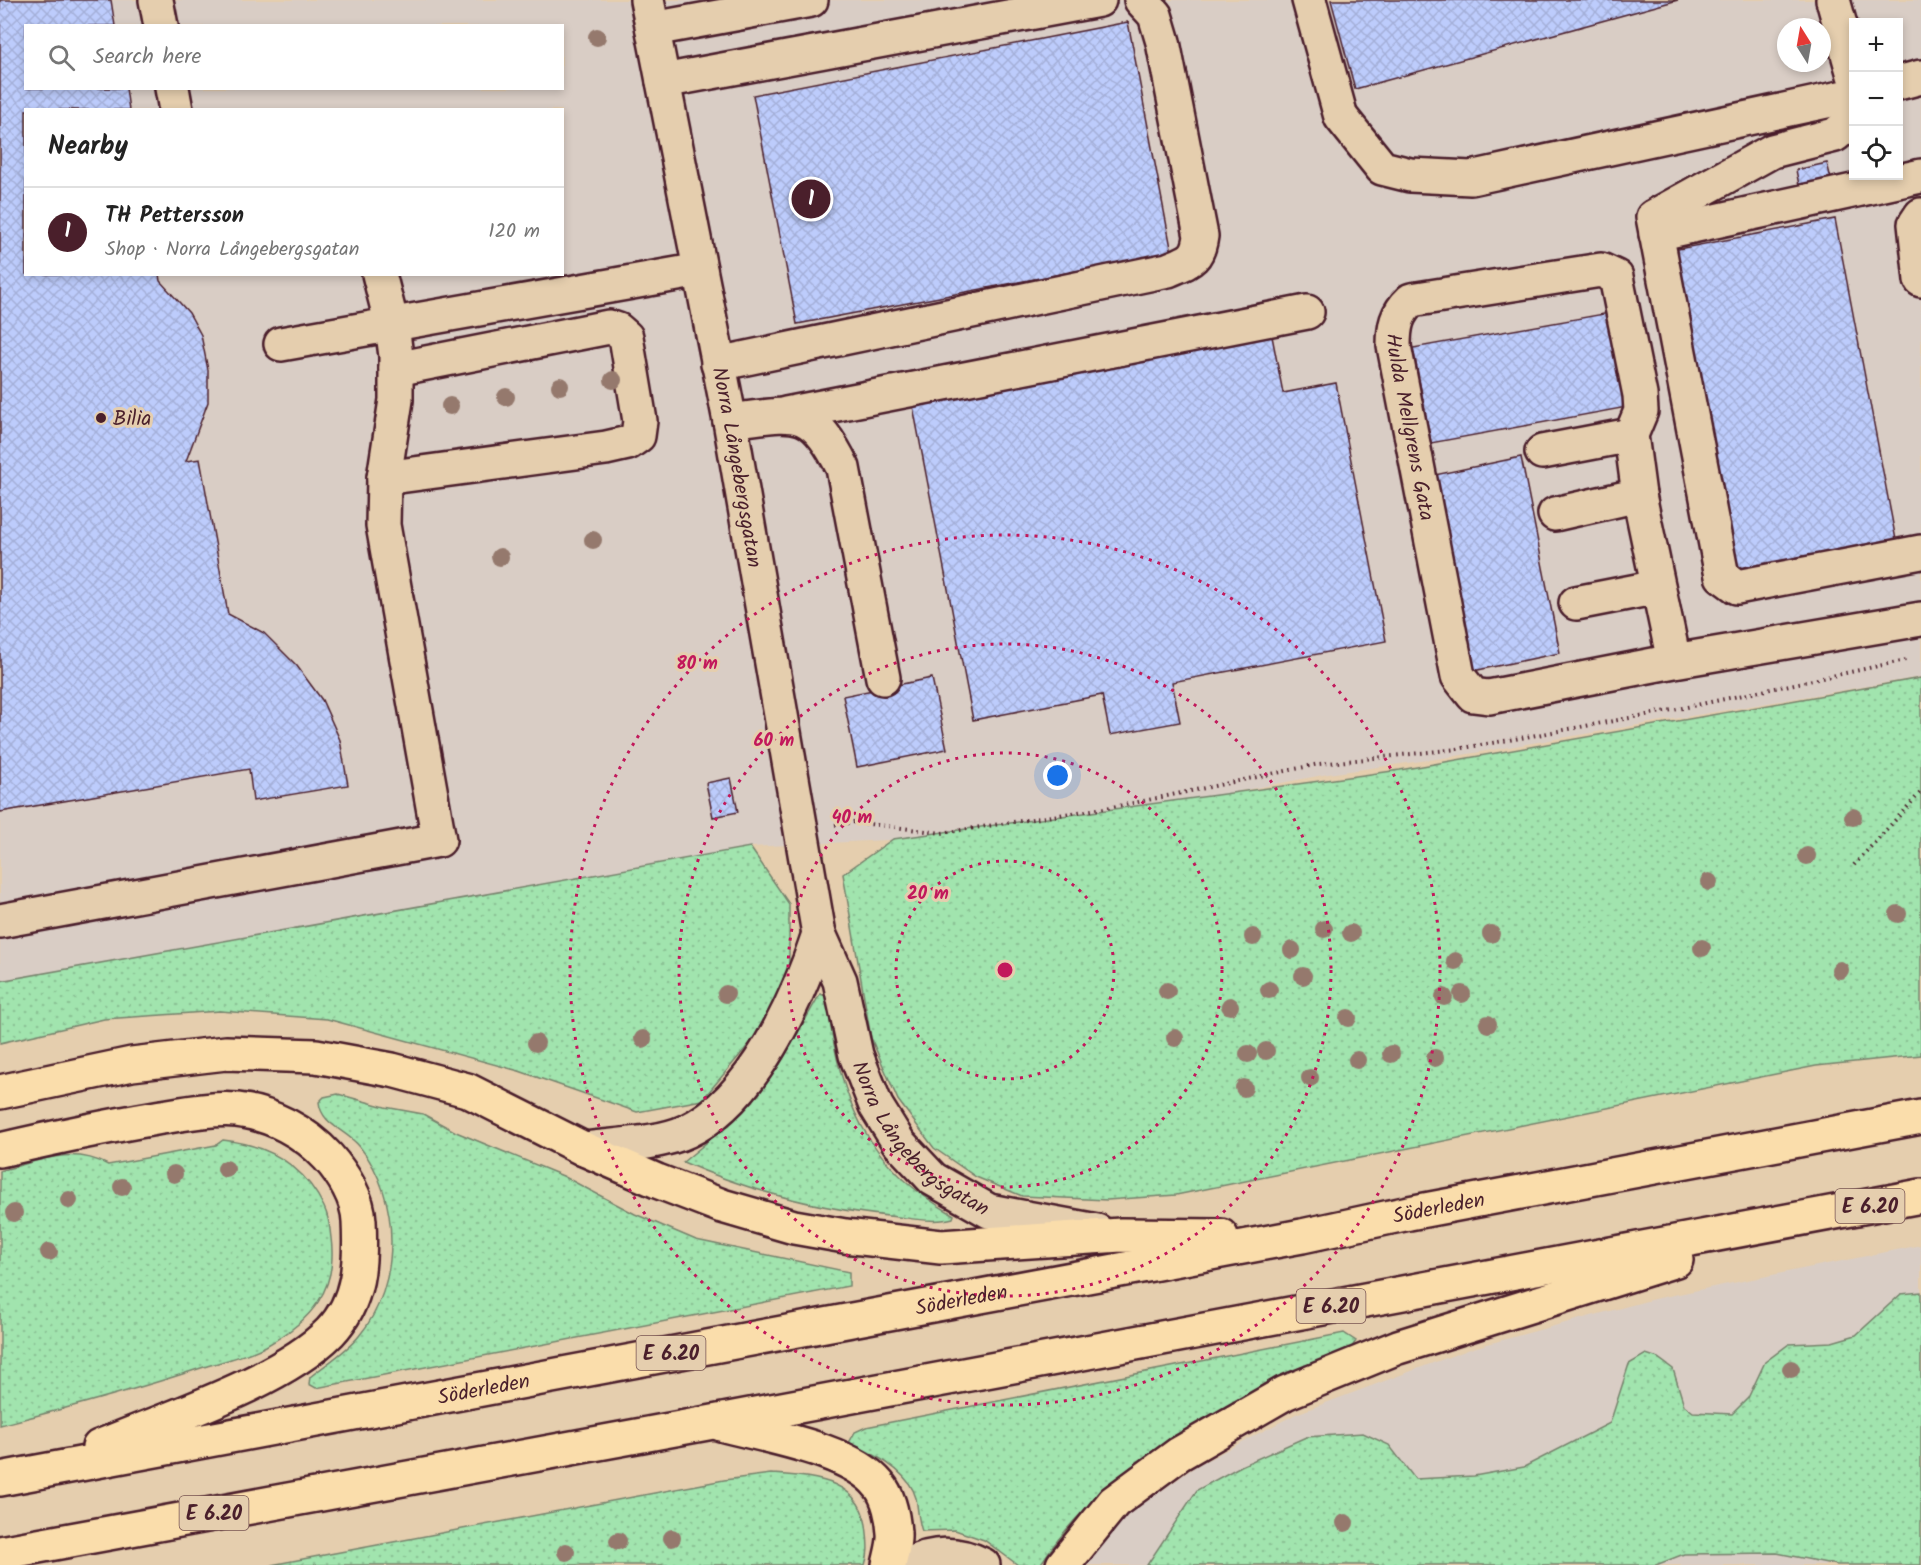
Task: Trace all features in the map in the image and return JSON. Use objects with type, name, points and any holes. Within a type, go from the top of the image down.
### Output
[{"type":"highway","points":[[0,1092],[132,1064],[226,1053],[316,1056],[392,1070],[467,1090],[584,1149],[722,1206],[794,1227],[845,1236],[941,1247],[1121,1235],[1302,1236]]},
{"type":"highway","points":[[0,1150],[94,1128],[198,1111],[237,1110],[278,1120],[313,1141],[342,1173],[359,1213],[361,1253],[356,1292],[331,1331],[295,1360],[241,1387],[40,1471]]},
{"type":"highway","name":"Söderleden","points":[[0,1479],[1302,1236],[1408,1213],[1921,1117]]},
{"type":"highway","name":"E 6.20","points":[[0,1553],[1921,1196]]},
{"type":"highway","points":[[1063,1565],[1114,1502],[1179,1454],[1285,1393],[1398,1347],[1819,1215]]},
{"type":"highway","points":[[713,1422],[834,1455],[867,1472],[881,1486],[891,1511],[895,1535],[889,1565]]},
{"type":"street","points":[[156,0],[161,24]]},
{"type":"street","points":[[650,14],[811,0]]},
{"type":"street","points":[[663,81],[1099,0]]},
{"type":"street","points":[[718,363],[1168,270],[1190,261],[1199,251],[1201,236],[1163,42],[1155,15],[1141,0]]},
{"type":"street","points":[[1309,0],[1341,117],[1382,168],[1410,176],[1471,178],[1849,97]]},
{"type":"street","points":[[1833,0],[1853,72]]},
{"type":"street","name":"Norra Långebergsgatan","points":[[650,14],[730,421],[819,934],[840,981],[856,1056],[876,1106],[899,1143],[933,1179],[989,1211],[1121,1235]]},
{"type":"street","points":[[1903,82],[1921,77]]},
{"type":"street","points":[[172,90],[176,108]]},
{"type":"street","points":[[1849,123],[1835,135],[1772,151],[1653,217],[1722,576],[1737,587],[1921,552]]},
{"type":"street","points":[[1656,234],[1921,176]]},
{"type":"street","points":[[1921,215],[1915,224],[1921,280]]},
{"type":"street","points":[[281,344],[700,270]]},
{"type":"street","name":"Hulda Mellgrens Gata","points":[[1674,661],[1640,495],[1631,435],[1641,411],[1640,395],[1616,277],[1601,270],[1411,300],[1401,309],[1394,324],[1394,346],[1458,676],[1473,695],[1490,697],[1674,661],[1921,619]]},
{"type":"street","points":[[0,921],[439,840],[384,525],[384,478],[396,400],[396,369],[392,325],[380,276]]},
{"type":"street","points":[[730,421],[786,414],[1307,312]]},
{"type":"street","points":[[384,478],[627,444],[638,436],[640,421],[626,337],[618,330],[609,327],[396,369]]},
{"type":"street","points":[[786,414],[809,420],[827,436],[843,468],[884,678]]},
{"type":"street","points":[[1542,452],[1631,435]]},
{"type":"street","points":[[1555,514],[1640,495]]},
{"type":"street","points":[[1576,603],[1658,587]]},
{"type":"street","name":"Norra Långebergsgatan","points":[[584,1149],[685,1132],[708,1119],[733,1094],[768,1050],[802,984],[819,934]]},
{"type":"street","points":[[907,1565],[923,1557],[946,1554],[968,1557],[983,1565]]},
{"type":"path","points":[[801,830],[853,822],[942,833],[1124,805],[1318,764],[1457,749],[1678,709],[1910,660]]},
{"type":"path","points":[[1854,865],[1921,792]]},
{"type":"shaded area","points":[[0,0],[1921,0],[1921,677],[1450,757],[1328,774],[1024,833],[750,847],[0,981]]},
{"type":"shaded area","points":[[1921,1245],[1921,1565],[1082,1565],[1109,1528],[1196,1466],[1296,1414],[1473,1348],[1654,1299]]},
{"type":"green space","points":[[1921,678],[1921,1055],[1816,1066],[1176,1195],[1107,1200],[1022,1196],[976,1177],[934,1148],[898,1100],[871,1038],[843,874],[893,839],[1400,770]]},
{"type":"green space","points":[[750,847],[789,904],[789,968],[772,1017],[702,1100],[637,1112],[519,1071],[327,1019],[220,1011],[104,1019],[0,1043],[0,981]]},
{"type":"green space","points":[[820,994],[826,996],[827,999],[839,1067],[861,1125],[878,1151],[898,1174],[923,1196],[954,1215],[953,1218],[919,1220],[843,1210],[761,1191],[683,1162],[734,1120],[780,1064]]},
{"type":"green space","points":[[338,1094],[385,1107],[423,1114],[456,1132],[563,1176],[635,1214],[696,1240],[849,1272],[849,1286],[316,1388],[309,1384],[310,1377],[354,1342],[373,1315],[383,1292],[389,1267],[391,1242],[389,1216],[383,1191],[373,1168],[355,1141],[329,1122],[321,1110],[319,1102],[324,1097]]},
{"type":"green space","points":[[223,1140],[270,1152],[283,1160],[306,1180],[324,1207],[331,1234],[330,1273],[318,1302],[308,1315],[282,1336],[251,1353],[126,1391],[0,1425],[0,1171],[41,1159],[68,1155],[95,1159],[108,1165],[216,1145]]},
{"type":"green space","points":[[1921,1292],[1921,1565],[1837,1565],[1777,1553],[1684,1554],[1656,1565],[1147,1565],[1197,1490],[1241,1466],[1306,1437],[1363,1433],[1389,1445],[1415,1479],[1474,1476],[1524,1467],[1610,1423],[1629,1364],[1646,1354],[1658,1358],[1673,1369],[1684,1405],[1693,1412],[1732,1414],[1748,1398],[1765,1362],[1789,1344],[1832,1342],[1856,1335],[1901,1294]]},
{"type":"green space","points":[[1344,1333],[1356,1341],[1349,1351],[1220,1414],[1178,1437],[1139,1463],[1102,1492],[1069,1526],[1040,1565],[1018,1565],[984,1540],[955,1530],[922,1531],[916,1498],[906,1479],[889,1464],[849,1443],[855,1432],[866,1427]]},
{"type":"green space","points":[[771,1474],[819,1479],[846,1491],[856,1501],[863,1515],[868,1545],[865,1565],[271,1565],[724,1480]]},
{"type":"building","name":"Bilia","points":[[0,0],[111,0],[115,24],[24,24],[24,90],[126,90],[129,108],[24,108],[24,276],[159,276],[160,281],[189,313],[201,335],[208,370],[208,402],[186,461],[200,459],[228,614],[264,633],[297,666],[322,700],[340,740],[348,785],[253,801],[249,769],[0,812]]},
{"type":"building","points":[[1331,0],[1678,0],[1355,89]]},
{"type":"building","points":[[1128,22],[1172,253],[797,324],[753,95]]},
{"type":"building","points":[[1827,163],[1832,183],[1800,190],[1796,170]]},
{"type":"building","points":[[1835,219],[1896,540],[1734,571],[1673,250]]},
{"type":"building","points":[[1609,313],[1627,407],[1431,443],[1413,348]]},
{"type":"building","points":[[1271,331],[1283,393],[1336,383],[1386,641],[1172,682],[1180,722],[1110,735],[1102,695],[973,720],[912,401]]},
{"type":"building","points":[[1521,457],[1560,653],[1468,672],[1430,476]]},
{"type":"building","points":[[932,678],[947,749],[857,767],[843,696]]},
{"type":"building","points":[[731,778],[738,812],[713,817],[706,783]]},
{"type":"place","name":"TH Pettersson","points":[[811,199]]},
{"type":"place","name":"Bilia","points":[[101,418]]}]
